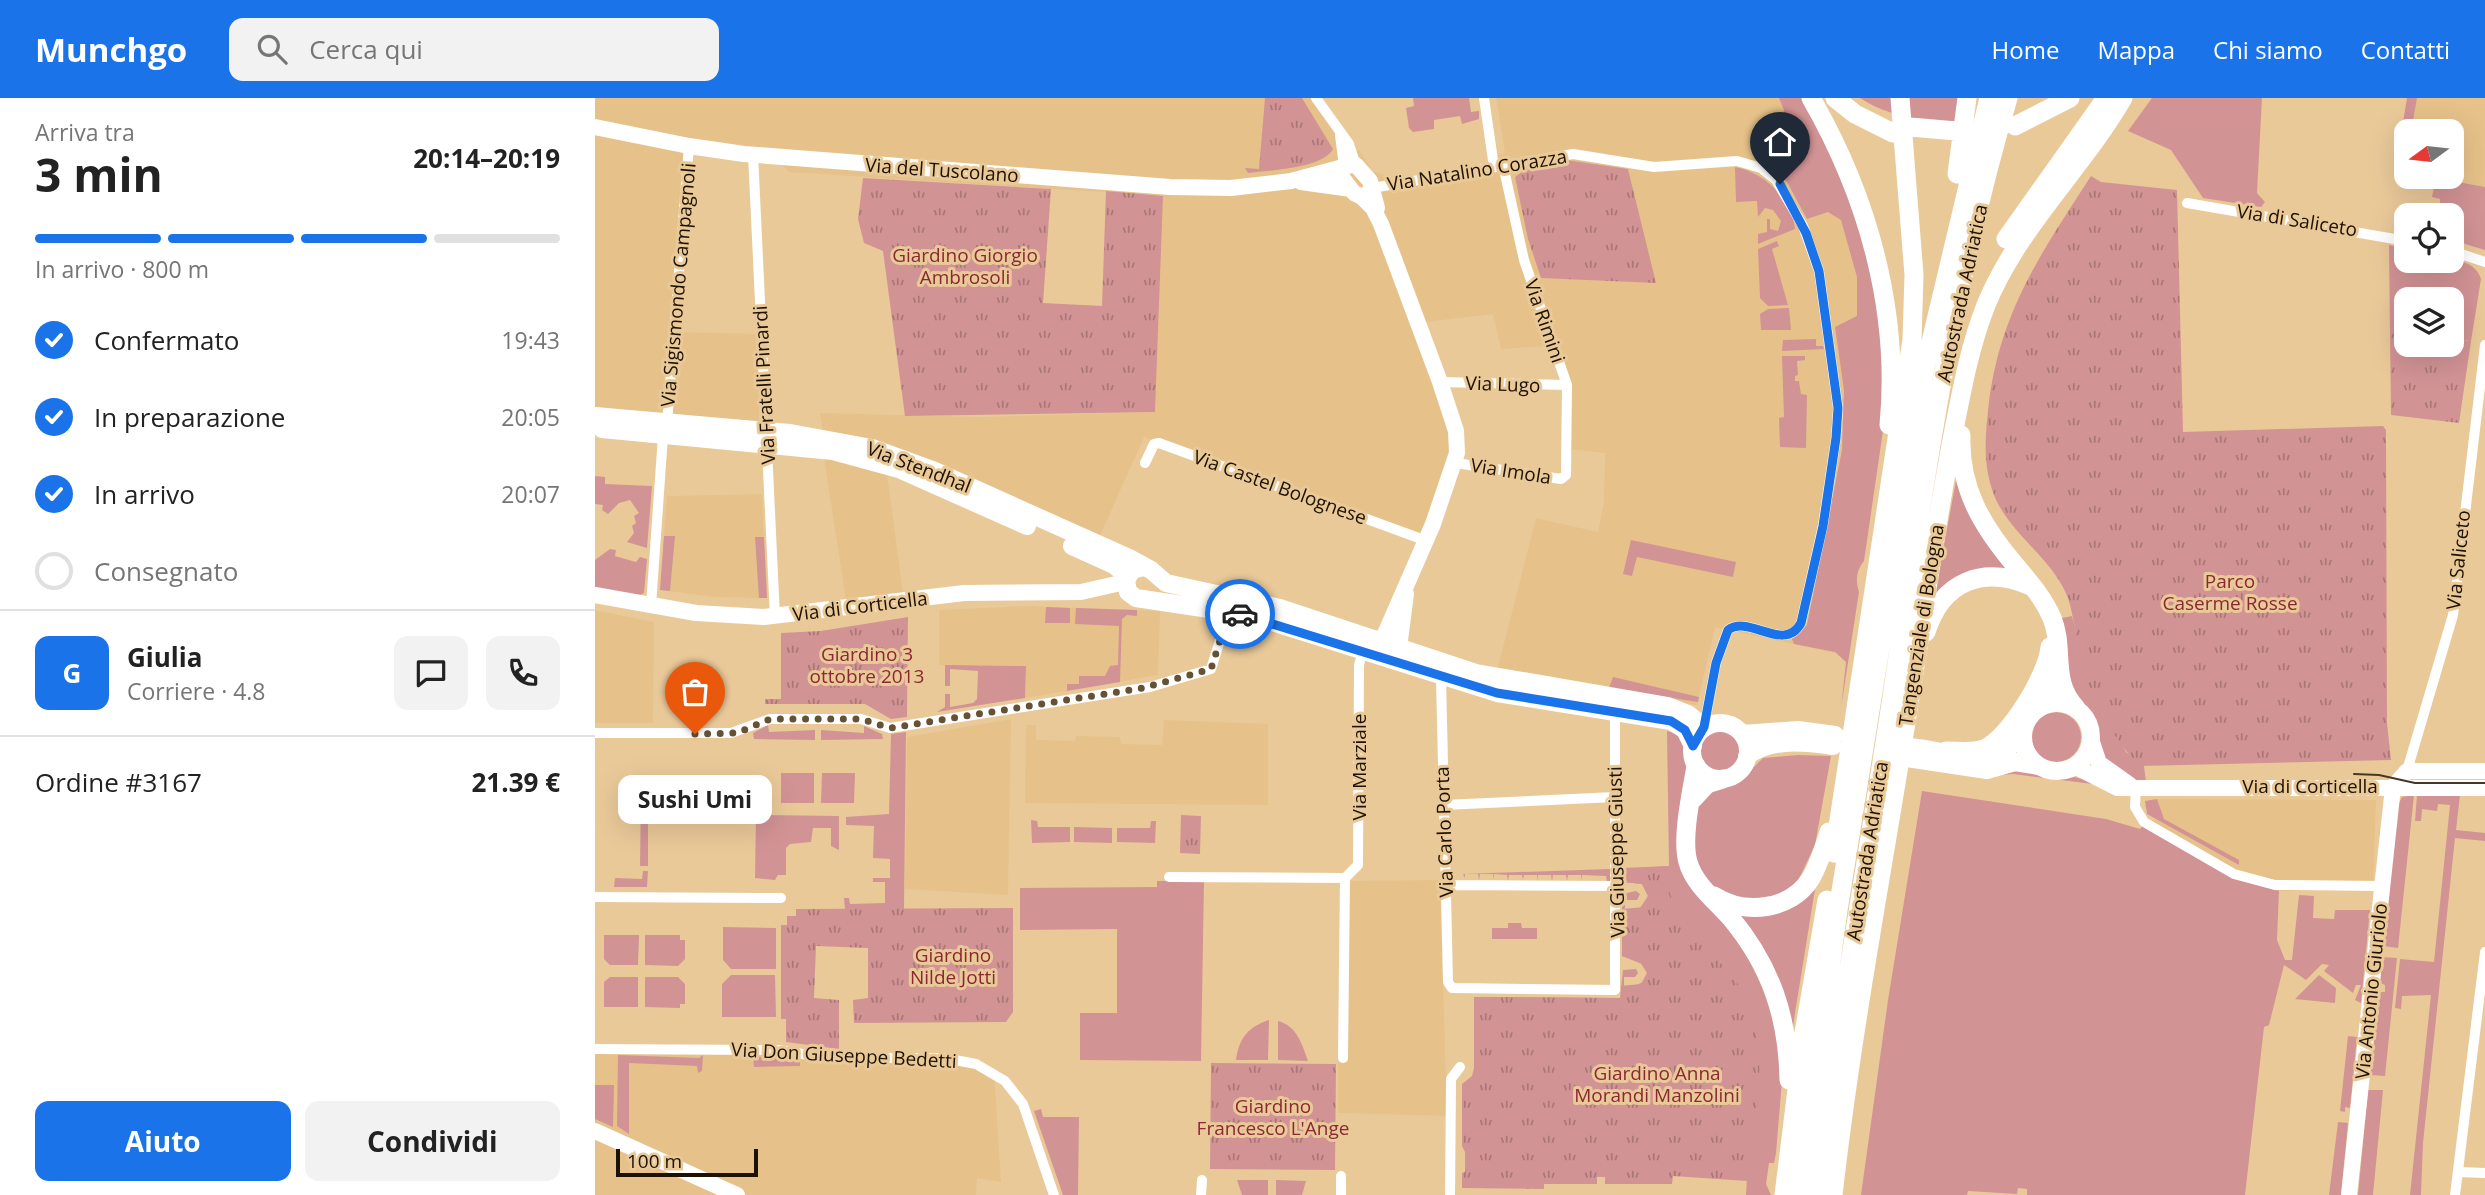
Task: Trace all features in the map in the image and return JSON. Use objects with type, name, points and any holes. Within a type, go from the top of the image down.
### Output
[{"type":"highway","points":[[1811,98],[1857,194],[1875,253],[1887,312],[1890,418],[1871,613]]},
{"type":"highway","points":[[1835,98],[1855,114],[1902,130],[2070,98]]},
{"type":"highway","points":[[1849,98],[1902,130]]},
{"type":"highway","points":[[1987,114],[2040,98]]},
{"type":"highway","points":[[1914,551],[1963,339],[1977,297],[2020,217],[2106,98]]},
{"type":"highway","name":"Tangenziale di Bologna","points":[[1880,714],[1911,694],[1938,513],[1972,346],[1986,306],[2016,247],[2094,145],[2123,98]]},
{"type":"highway","name":"Tangenziale di Bologna","points":[[1833,1195],[1854,1027],[1878,764],[1880,714],[1871,613],[1912,340],[1914,275],[1900,100]]},
{"type":"highway","name":"Autostrada Adriatica","points":[[1880,714],[1914,551],[1954,322],[1993,156],[1987,114]]},
{"type":"highway","name":"Autostrada Adriatica","points":[[1818,1195],[1878,764],[1880,714],[1933,323],[1965,165],[1987,114]]},
{"type":"highway","points":[[1972,346],[1962,424],[1965,480],[1984,526],[2039,594],[2055,629],[2057,666],[2062,691],[2076,708]]},
{"type":"highway","points":[[1911,694],[1931,619],[1947,594],[1972,579],[1987,576],[2014,579],[2039,594],[2049,622],[2047,664],[2007,731],[1981,750],[1946,751]]},
{"type":"highway","points":[[2035,710],[2051,693],[2057,666]]},
{"type":"highway","points":[[1707,892],[1726,903],[1754,908],[1777,904],[1797,894],[1810,879],[1878,764]]},
{"type":"highway","name":"Tangenziale di Bologna","points":[[1784,1195],[1802,1044],[1878,764]]},
{"type":"highway","name":"Autostrada Adriatica","points":[[1799,1195],[1878,764]]},
{"type":"highway","points":[[1696,766],[1686,851],[1691,869],[1762,960],[1781,1010],[1789,1076],[1784,1195]]},
{"type":"highway","points":[[1693,799],[1707,784],[1723,779]]},
{"type":"main road","name":"Via Stendhal","points":[[595,416],[665,429]]},
{"type":"main road","name":"Via Stendhal","points":[[595,428],[830,438],[895,455],[1122,554],[1150,572]]},
{"type":"main road","name":"Via Stendhal","points":[[767,437],[899,469],[1119,578]]},
{"type":"main road","points":[[1150,572],[1135,568],[1119,578],[1131,595],[1144,599],[1229,612],[1374,649],[1399,648],[1431,660],[1508,681],[1668,706],[1688,715],[1704,727],[1725,724],[1742,734],[1798,730],[1834,741],[1759,748],[1747,756],[1737,773],[1723,779],[1707,776],[1696,766],[1689,734],[1677,723],[1531,700],[1441,677],[1374,649],[1280,608],[1170,585],[1150,572]]},
{"type":"main road","points":[[1144,599],[1155,592],[1150,572]]},
{"type":"main road","points":[[2051,703],[2076,708],[2088,722],[2091,739],[2086,755],[2074,766],[2060,771],[2025,761],[1986,770],[1878,764],[1946,751],[1988,758],[2004,753],[2023,733],[2035,710],[2051,703]]},
{"type":"main road","points":[[1693,746],[1704,727]]},
{"type":"main road","points":[[2023,733],[2026,752],[2039,766]]},
{"type":"main road","points":[[1742,734],[1747,756]]},
{"type":"street","points":[[1316,98],[1349,144],[1348,166],[1341,176],[1365,189],[1381,224],[1440,382],[1455,431],[1457,463],[1427,541],[1385,634],[1374,649]]},
{"type":"street","name":"Via Rimini","points":[[1483,98],[1498,166],[1524,260],[1567,384],[1565,478]]},
{"type":"street","name":"Via del Tuscolano","points":[[595,127],[689,146],[753,154],[1170,187],[1231,188],[1291,181],[1348,166]]},
{"type":"street","name":"Via Sigismondo Campagnoli","points":[[651,606],[689,146]]},
{"type":"street","name":"Via Fratelli Pinardi","points":[[753,154],[775,617]]},
{"type":"street","name":"Via Natalino Corazza","points":[[1365,189],[1573,154],[1654,167],[1737,161],[1755,166],[1771,175],[1784,190],[1797,214],[1822,282],[1837,395],[1836,438],[1823,526],[1801,623],[1795,632],[1783,635],[1738,626],[1730,628],[1716,663],[1704,727]]},
{"type":"street","name":"Via del Tuscolano","points":[[1291,181],[1365,189]]},
{"type":"street","name":"Via di Saliceto","points":[[2187,203],[2394,239]]},
{"type":"street","points":[[2464,255],[2485,262]]},
{"type":"street","name":"Via Saliceto","points":[[2407,771],[2453,615],[2485,345]]},
{"type":"street","name":"Via Lugo","points":[[1440,382],[1567,384]]},
{"type":"street","name":"Via Castel Bolognese","points":[[1145,463],[1154,444],[1159,443],[1427,541]]},
{"type":"street","name":"Via Imola","points":[[1457,463],[1565,478]]},
{"type":"street","name":"Via di Corticella","points":[[595,595],[708,615],[775,617],[964,593],[1081,592],[1119,578]]},
{"type":"street","points":[[1399,648],[1407,584]]},
{"type":"street","points":[[595,733],[731,733],[770,719],[861,719],[890,728],[1150,687],[1211,669],[1229,612]]},
{"type":"street","name":"Via Marziale","points":[[1343,1058],[1345,878],[1358,865],[1359,665],[1374,649]]},
{"type":"street","name":"Via Carlo Porta","points":[[1441,677],[1450,987],[1615,990]]},
{"type":"street","name":"Via Giuseppe Giusti","points":[[1615,713],[1615,990]]},
{"type":"street","points":[[2091,739],[2099,763],[2117,778],[2136,788],[2135,807],[2144,822],[2234,874],[2275,884],[2381,886]]},
{"type":"street","name":"Via di Corticella","points":[[2074,766],[2111,786],[2136,788],[2485,788]]},
{"type":"street","points":[[2402,788],[2407,771],[2485,771]]},
{"type":"street","name":"Via Antonio Giuriolo","points":[[2349,1195],[2381,886],[2402,788]]},
{"type":"street","points":[[1443,805],[1615,797]]},
{"type":"street","points":[[1169,877],[1345,878]]},
{"type":"street","points":[[1447,885],[1617,886]]},
{"type":"street","points":[[595,897],[781,898]]},
{"type":"street","points":[[2455,1195],[2485,952]]},
{"type":"street","name":"Via Don Giuseppe Bedetti","points":[[595,1049],[772,1050],[826,1058],[943,1058],[976,1064],[1005,1080],[1023,1104],[1054,1195]]},
{"type":"street","points":[[1450,1195],[1451,1079],[1460,1068]]},
{"type":"street","points":[[595,1132],[737,1195]]},
{"type":"street","points":[[2459,1172],[2485,1173]]},
{"type":"street","points":[[1341,1176],[1341,1195]]},
{"type":"street","points":[[1201,1195],[1202,1180]]},
{"type":"shaded area","points":[[595,98],[1316,98],[1347,150],[1359,150],[1373,172],[1391,176],[1392,183],[1494,167],[1493,157],[1505,153],[1496,98],[1795,98],[1862,273],[1835,653],[1715,627],[1697,705],[1497,671],[1536,518],[1598,532],[1604,502],[1605,453],[1569,449],[1570,387],[1559,345],[1501,349],[1493,314],[1416,323],[1455,441],[1424,538],[1144,437],[1099,538],[855,436],[823,430],[820,413],[980,417],[1155,412],[1162,196],[789,172],[776,159],[689,149],[676,332],[759,334],[759,424],[595,409]]},
{"type":"shaded area","points":[[2409,98],[2485,98],[2485,187],[2464,183],[2464,119],[2405,119]]},
{"type":"shaded area","points":[[824,458],[887,474],[903,593],[846,600]]},
{"type":"shaded area","points":[[762,494],[767,598],[714,597],[660,590],[667,496]]},
{"type":"shaded area","points":[[1029,606],[1160,611],[1158,675],[1025,698],[1026,666],[939,665],[939,610]]},
{"type":"shaded area","points":[[595,610],[654,622],[653,723],[595,723]]},
{"type":"shaded area","points":[[1011,719],[1008,895],[905,889],[907,737]]},
{"type":"shaded area","points":[[1164,720],[1268,724],[1268,805],[1025,803],[1026,725],[1036,725],[1036,740],[1075,741],[1076,736],[1120,737],[1121,744],[1162,745]]},
{"type":"shaded area","points":[[2157,799],[2376,800],[2373,890],[2279,891],[2236,879],[2143,825],[2155,819]]},
{"type":"shaded area","points":[[1440,880],[1447,1116],[1338,1113],[1338,1063],[1348,1063],[1348,881]]},
{"type":"shaded area","points":[[595,1049],[772,1050],[821,1057],[944,1058],[994,1072],[1001,1182],[977,1178],[976,1195],[595,1195]]},
{"type":"green space","points":[[1265,98],[1302,98],[1333,149],[1327,156],[1307,165],[1248,173],[1245,168],[1259,169]]},
{"type":"green space","points":[[1413,98],[1469,98],[1471,112],[1479,111],[1479,119],[1462,124],[1460,116],[1434,120],[1434,129],[1413,132],[1409,128],[1406,108],[1414,106]]},
{"type":"green space","points":[[1779,98],[1805,98],[1838,159],[1880,296],[1884,424],[1864,561],[1857,575],[1859,592],[1841,708],[1846,662],[1835,652],[1794,644],[1792,639],[1807,625],[1842,450],[1844,390],[1835,327],[1857,316],[1857,277],[1841,220],[1828,212],[1807,219],[1787,182],[1771,166],[1771,148],[1784,110]]},
{"type":"green space","points":[[1860,98],[1960,98],[1958,123],[1895,114]]},
{"type":"green space","points":[[2152,98],[2262,98],[2257,193],[2265,202],[2261,207],[2203,198],[2171,150],[2128,131]]},
{"type":"green space","points":[[2407,98],[2417,98],[2413,119],[2404,119]]},
{"type":"green space","points":[[1566,160],[1628,169],[1656,283],[1541,278],[1528,239],[1515,177],[1523,171],[1522,168]]},
{"type":"green space","points":[[1735,167],[1756,175],[1775,189],[1788,207],[1795,229],[1758,244],[1758,234],[1767,232],[1767,219],[1770,219],[1770,229],[1778,231],[1781,221],[1773,210],[1765,208],[1758,217],[1757,201],[1736,202]]},
{"type":"green space","name":"Parco Caserme Rosse","points":[[2091,176],[2101,182],[2177,190],[2183,432],[2383,426],[2386,430],[2387,723],[2391,760],[2140,766],[2122,746],[2098,705],[2082,665],[2068,598],[2052,571],[2001,509],[1990,484],[1986,453],[1993,376],[2001,344],[2024,287],[2039,259]]},
{"type":"green space","name":"Giardino Giorgio Ambrosoli","points":[[863,178],[1051,189],[1043,303],[1102,306],[1106,191],[1163,196],[1155,412],[905,416],[883,251],[864,243],[858,219]]},
{"type":"green space","points":[[2464,183],[2485,187],[2485,250],[2464,243],[2464,203],[2440,203],[2440,199],[2432,197],[2434,189],[2464,189]]},
{"type":"green space","points":[[1777,241],[1779,246],[1772,249],[1788,305],[1768,306],[1760,298],[1758,249]]},
{"type":"green space","points":[[2389,245],[2394,246],[2394,273],[2464,273],[2464,262],[2476,270],[2481,279],[2471,341],[2464,340],[2464,287],[2394,287],[2394,333],[2390,333]]},
{"type":"green space","points":[[1789,308],[1791,330],[1761,330],[1760,314],[1768,309]]},
{"type":"green space","points":[[2390,333],[2394,333],[2394,357],[2464,357],[2464,340],[2471,341],[2459,423],[2391,415]]},
{"type":"green space","points":[[1816,339],[1816,346],[1823,346],[1824,349],[1782,351],[1783,340]]},
{"type":"green space","points":[[1782,356],[1805,356],[1805,360],[1797,361],[1798,375],[1795,376],[1795,381],[1799,381],[1801,394],[1807,395],[1806,448],[1780,447],[1779,418],[1784,417]]},
{"type":"green space","points":[[1958,470],[2018,574],[1993,573],[1933,604]]},
{"type":"green space","points":[[595,476],[605,477],[605,484],[652,486],[647,548],[627,542],[634,533],[634,516],[639,513],[630,500],[619,503],[608,514],[602,510],[603,505],[595,504]]},
{"type":"green space","points":[[664,536],[675,536],[670,591],[660,590]]},
{"type":"green space","points":[[755,537],[764,537],[767,598],[759,598]]},
{"type":"green space","points":[[1631,540],[1736,562],[1733,577],[1637,557],[1632,576],[1623,574]]},
{"type":"green space","points":[[610,549],[616,550],[615,556],[636,562],[640,557],[647,559],[644,593],[638,596],[595,588],[595,560]]},
{"type":"green space","points":[[1046,607],[1070,608],[1070,623],[1045,623]]},
{"type":"green space","points":[[1076,608],[1137,610],[1137,616],[1127,615],[1122,619],[1120,682],[1067,691],[1067,684],[1079,684],[1079,676],[1105,676],[1110,666],[1118,665],[1119,626],[1075,624]]},
{"type":"green space","points":[[2072,616],[2089,684],[2126,752],[2144,766],[2146,782],[2132,780],[2107,762],[2097,742],[2090,717],[2068,694],[2062,618]]},
{"type":"green space","name":"Giardino 3 ottobre 2013","points":[[908,617],[907,717],[891,719],[865,704],[765,704],[765,699],[781,699],[781,633],[821,631]]},
{"type":"green space","points":[[945,665],[1026,666],[1025,698],[937,712],[945,707],[945,694],[950,694],[950,707],[973,703],[977,699],[978,671],[950,669],[950,686],[945,686]]},
{"type":"green space","points":[[1613,677],[1699,697],[1698,702],[1609,688]]},
{"type":"green space","points":[[2056,712],[2074,719],[2081,737],[2074,755],[2056,762],[2038,755],[2031,737],[2038,719]]},
{"type":"green space","points":[[768,725],[769,732],[815,730],[815,740],[754,739],[753,733]]},
{"type":"green space","points":[[864,726],[882,734],[883,739],[821,740],[821,730],[864,733]]},
{"type":"green space","points":[[1667,731],[1675,733],[1684,741],[1689,769],[1680,836],[1772,996],[1782,1081],[1776,1153],[1774,1163],[1769,1163],[1766,1184],[1771,1195],[1746,1195],[1747,1178],[1491,997],[1620,998],[1623,970],[1636,969],[1638,973],[1635,977],[1624,977],[1624,986],[1639,984],[1644,980],[1647,973],[1642,964],[1622,956],[1622,894],[1636,891],[1640,894],[1637,900],[1625,900],[1625,909],[1643,907],[1648,896],[1642,884],[1623,882],[1622,869],[1669,866]]},
{"type":"green space","points":[[1720,731],[1734,737],[1740,751],[1734,765],[1720,771],[1706,765],[1700,751],[1706,737]]},
{"type":"green space","points":[[906,732],[904,909],[845,909],[844,898],[849,898],[850,904],[885,903],[885,882],[873,882],[873,878],[890,878],[890,859],[873,858],[874,826],[846,825],[846,817],[889,814],[891,734]]},
{"type":"green space","points":[[1831,756],[1815,845],[1797,883],[1786,893],[1741,902],[1711,886],[1695,861],[1694,824],[1700,800],[1714,785],[1743,778],[1763,758]]},
{"type":"green space","points":[[2029,769],[2077,778],[2093,784],[2013,774],[1993,776]]},
{"type":"green space","points":[[781,773],[814,773],[814,803],[781,803]]},
{"type":"green space","points":[[822,773],[855,773],[854,803],[821,803]]},
{"type":"green space","points":[[1922,791],[2106,819],[2140,829],[2143,825],[2236,879],[2279,891],[2277,940],[2285,960],[2292,960],[2299,895],[2314,896],[2313,918],[2334,919],[2335,910],[2370,910],[2361,1003],[2355,1000],[2361,985],[2356,985],[2353,993],[2324,971],[2329,965],[2322,964],[2306,980],[2284,965],[2269,1025],[2264,1027],[2245,1195],[2027,1195],[2027,1189],[2018,1188],[2017,1194],[1968,1191],[1967,1195],[1861,1195],[1888,1000]]},
{"type":"green space","points":[[641,792],[648,792],[648,866],[640,866]]},
{"type":"green space","points":[[2414,795],[2398,948],[2383,946],[2398,805],[2402,797]]},
{"type":"green space","points":[[2417,795],[2460,795],[2456,830],[2485,833],[2485,841],[2455,838],[2423,1143],[2421,1195],[2410,1195],[2431,995],[2402,996],[2401,1009],[2395,1008],[2400,959],[2434,962],[2450,805],[2438,804],[2437,811],[2422,809],[2421,821],[2415,821]]},
{"type":"green space","points":[[2157,799],[2164,819],[2239,860],[2239,865],[2147,814],[2145,801]]},
{"type":"green space","points":[[756,815],[839,816],[839,850],[831,846],[831,828],[813,828],[811,842],[790,844],[786,848],[786,875],[778,875],[775,880],[755,878]]},
{"type":"green space","points":[[1181,815],[1201,816],[1200,854],[1180,853]]},
{"type":"green space","points":[[1031,820],[1037,821],[1038,827],[1070,827],[1070,842],[1032,843]]},
{"type":"green space","points":[[1151,821],[1156,821],[1155,843],[1117,842],[1117,828],[1150,828]]},
{"type":"green space","points":[[1074,827],[1112,828],[1112,843],[1074,842]]},
{"type":"green space","name":"Giardino Anna Morandi Manzolini","points":[[1669,866],[1670,893],[1675,908],[1691,931],[1740,987],[1754,1021],[1758,1043],[1759,1090],[1747,1181],[1673,1176],[1672,1184],[1605,1184],[1605,1177],[1597,1177],[1597,1184],[1544,1184],[1544,1189],[1462,1188],[1465,1152],[1462,1146],[1462,1084],[1472,1076],[1474,1068],[1474,997],[1621,998],[1621,986],[1641,984],[1647,973],[1640,962],[1622,956],[1622,909],[1640,908],[1648,896],[1642,884],[1623,882],[1622,868]]},
{"type":"green space","points":[[1610,869],[1611,881],[1607,882],[1606,876],[1582,875],[1582,881],[1581,875],[1568,875],[1567,881],[1566,875],[1553,875],[1552,881],[1551,875],[1538,875],[1537,881],[1537,875],[1524,875],[1523,880],[1522,875],[1509,875],[1508,881],[1507,875],[1494,874],[1494,880],[1493,874],[1480,874],[1479,880],[1478,874],[1465,874],[1465,878],[1463,874]]},
{"type":"green space","points":[[643,871],[648,871],[647,887],[614,887],[615,878],[642,879]]},
{"type":"green space","points":[[1157,881],[1204,881],[1201,1061],[1080,1060],[1080,1013],[1117,1013],[1117,929],[1020,930],[1020,888],[1157,887]]},
{"type":"green space","points":[[1816,883],[1795,1013],[1792,1034],[1732,909]]},
{"type":"green space","name":"Giardino Nilde Jotti","points":[[1013,908],[1013,1012],[1006,1022],[854,1023],[853,1000],[868,998],[868,948],[816,946],[814,998],[839,1000],[839,1049],[786,1042],[786,1019],[781,1019],[781,925],[787,925],[787,916],[796,916],[796,909]]},
{"type":"green space","points":[[1508,923],[1521,923],[1522,928],[1537,928],[1537,939],[1492,939],[1492,928],[1508,928]]},
{"type":"green space","points":[[723,927],[776,928],[776,969],[731,969],[723,960]]},
{"type":"green space","points":[[604,935],[639,935],[638,965],[610,965],[604,959]]},
{"type":"green space","points":[[645,935],[680,935],[680,940],[685,940],[685,959],[678,966],[645,965]]},
{"type":"green space","points":[[2382,957],[2397,958],[2385,1076],[2370,1075],[2379,992],[2385,992],[2385,985],[2380,983]]},
{"type":"green space","points":[[731,975],[775,975],[776,1017],[722,1017],[722,984]]},
{"type":"green space","points":[[2319,975],[2336,988],[2335,1003],[2295,999]]},
{"type":"green space","points":[[610,977],[638,977],[638,1007],[604,1007],[604,982]]},
{"type":"green space","points":[[645,977],[678,977],[685,984],[685,1004],[680,1004],[680,1008],[645,1007]]},
{"type":"green space","points":[[1269,1020],[1268,1060],[1236,1060],[1239,1045],[1246,1034],[1255,1026]]},
{"type":"green space","points":[[1278,1021],[1294,1031],[1308,1061],[1278,1060]]},
{"type":"green space","points":[[2348,1036],[2357,1037],[2350,1108],[2345,1107],[2345,1112],[2340,1111]]},
{"type":"green space","points":[[618,1055],[699,1058],[703,1055],[702,1071],[698,1073],[697,1066],[629,1063],[629,1134],[617,1126]]},
{"type":"green space","points":[[770,1055],[800,1058],[800,1066],[754,1067],[753,1056],[769,1058]]},
{"type":"green space","name":"Giardino Francesco L'Ange","points":[[1211,1063],[1336,1064],[1335,1170],[1210,1169]]},
{"type":"green space","points":[[595,1085],[614,1085],[613,1127],[595,1119]]},
{"type":"green space","points":[[2368,1090],[2383,1090],[2373,1195],[2358,1195]]},
{"type":"green space","points":[[1041,1109],[1043,1117],[1079,1117],[1078,1195],[1063,1195],[1034,1111]]},
{"type":"green space","points":[[2338,1122],[2348,1123],[2341,1195],[2329,1195]]},
{"type":"green space","points":[[1237,1180],[1268,1180],[1268,1195],[1242,1195]]},
{"type":"green space","points":[[1276,1180],[1306,1181],[1302,1195],[1276,1195]]},
{"type":"tram line","points":[[2354,774],[2379,775],[2415,783],[2485,783]]},
{"type":"way so far","points":[[695,734],[737,733],[770,719],[861,719],[890,728],[1150,687],[1209,671],[1214,664],[1223,624],[1229,612],[1240,614]]},
{"type":"place","name":"Sushi Umi","points":[[695,734]]},
{"type":"route","points":[[1240,614],[1497,693],[1671,721],[1685,730],[1692,739],[1693,746],[1704,727],[1716,663],[1728,630],[1738,626],[1787,635],[1799,628],[1822,534],[1838,408],[1819,271],[1809,239],[1780,184]]}]
